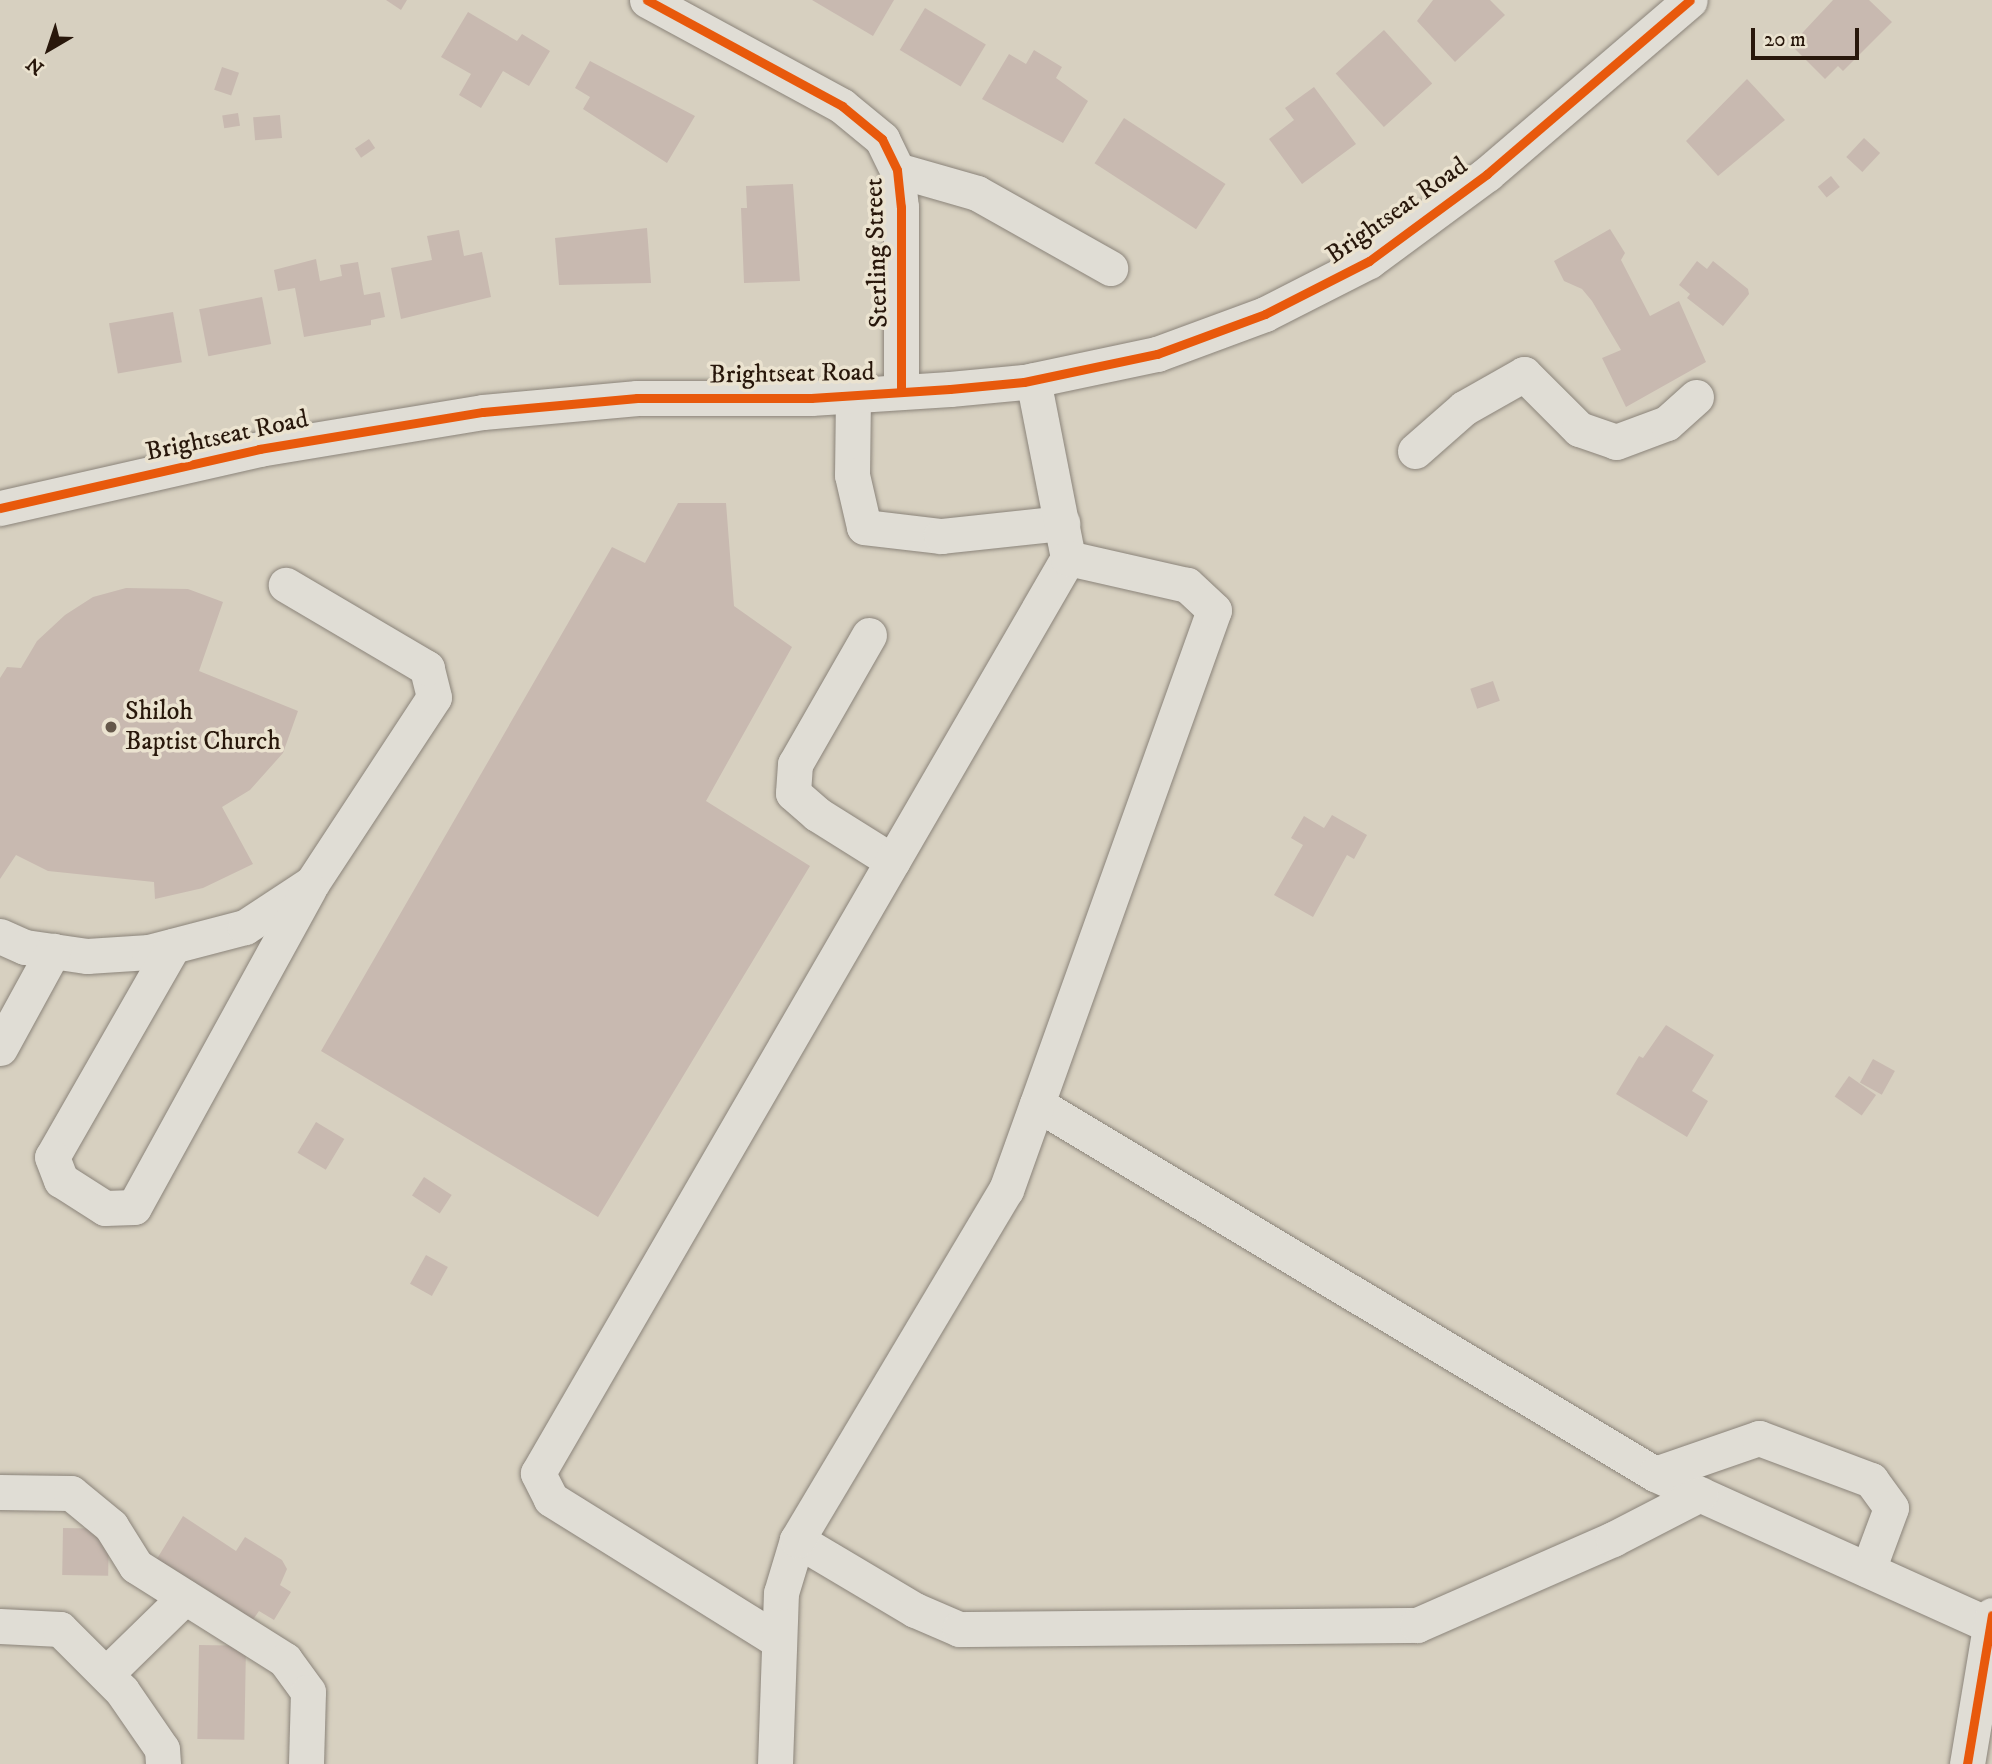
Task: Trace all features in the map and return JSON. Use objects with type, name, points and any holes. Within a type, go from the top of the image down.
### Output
[{"type":"street","name":"Sterling Street","points":[[647,0],[842,106],[882,139],[897,170],[901,392]]},
{"type":"street","name":"Brightseat Road","points":[[0,508],[259,449],[483,411],[636,398],[901,392],[1034,380],[1157,354],[1265,314],[1369,261],[1487,174],[1690,0]]},
{"type":"street","points":[[897,170],[976,192],[1110,268]]},
{"type":"street","points":[[1415,451],[1464,408],[1524,374],[1579,429],[1616,442],[1667,423],[1696,397]]},
{"type":"street","points":[[779,1641],[551,1499],[538,1473],[1068,558],[1034,380]]},
{"type":"street","points":[[853,395],[852,475],[864,527],[941,536],[1062,523]]},
{"type":"street","points":[[775,1764],[781,1593],[797,1539],[1006,1190],[1214,610],[1187,585],[1068,558]]},
{"type":"street","points":[[173,946],[52,1157],[61,1180],[105,1208],[134,1207],[312,883],[434,697],[427,668],[286,585]]},
{"type":"street","points":[[869,635],[795,764],[793,793],[817,814],[892,861]]},
{"type":"street","points":[[0,936],[53,951],[87,956],[149,952],[245,927],[312,883]]},
{"type":"street","points":[[0,1048],[53,951]]},
{"type":"street","points":[[1038,1104],[1655,1474],[1868,1570],[1991,1620],[1983,1709],[1967,1764]]},
{"type":"street","points":[[1655,1474],[1759,1437],[1871,1480],[1891,1508],[1868,1570]]},
{"type":"street","points":[[0,1492],[71,1493],[111,1526],[136,1566],[285,1660],[307,1692],[306,1764]]},
{"type":"street","points":[[797,1539],[915,1610],[959,1629],[1417,1625],[1613,1539],[1700,1494]]},
{"type":"street","points":[[106,1674],[185,1597]]},
{"type":"street","points":[[0,1626],[60,1629],[106,1674],[162,1749],[163,1764]]},
{"type":"building","points":[[386,0],[407,0],[401,10]]},
{"type":"building","points":[[812,0],[894,0],[873,36]]},
{"type":"building","points":[[1433,0],[1490,0],[1505,15],[1455,62],[1417,21]]},
{"type":"building","points":[[1833,0],[1869,0],[1892,22],[1843,71],[1838,66],[1825,79],[1791,45]]},
{"type":"building","points":[[925,8],[986,45],[961,87],[900,50]]},
{"type":"building","points":[[468,12],[517,41],[522,34],[550,51],[529,86],[503,71],[481,108],[459,95],[471,74],[441,57]]},
{"type":"building","points":[[1384,30],[1432,84],[1384,127],[1336,73]]},
{"type":"building","points":[[1034,50],[1062,67],[1056,78],[1088,101],[1063,143],[982,99],[1009,54],[1026,64]]},
{"type":"building","points":[[590,61],[695,116],[667,163],[583,109],[590,97],[575,88]]},
{"type":"building","points":[[222,67],[239,73],[231,96],[214,90]]},
{"type":"building","points":[[1747,79],[1785,120],[1718,176],[1686,141]]},
{"type":"building","points":[[1314,87],[1356,144],[1302,184],[1269,139],[1294,120],[1285,108]]},
{"type":"building","points":[[238,113],[240,126],[224,128],[222,116]]},
{"type":"building","points":[[280,115],[282,138],[255,140],[253,117]]},
{"type":"building","points":[[1124,118],[1225,184],[1196,229],[1095,163]]},
{"type":"building","points":[[1864,138],[1880,153],[1862,172],[1846,157]]},
{"type":"building","points":[[369,139],[375,148],[361,158],[355,149]]},
{"type":"building","points":[[1831,176],[1840,187],[1827,198],[1818,187]]},
{"type":"building","points":[[793,184],[800,281],[744,283],[741,208],[747,208],[746,186]]},
{"type":"building","points":[[647,228],[651,283],[559,285],[555,238]]},
{"type":"building","points":[[1610,229],[1625,253],[1621,260],[1650,316],[1679,301],[1706,362],[1626,407],[1602,358],[1621,350],[1592,301],[1582,289],[1564,281],[1554,261]]},
{"type":"building","points":[[459,230],[464,256],[482,252],[491,297],[401,319],[391,268],[432,260],[427,236]]},
{"type":"building","points":[[316,259],[320,281],[342,276],[340,265],[358,262],[364,295],[380,292],[385,317],[371,320],[371,325],[304,337],[295,288],[278,291],[274,270]]},
{"type":"building","points":[[1697,261],[1707,269],[1713,261],[1748,289],[1749,294],[1723,326],[1687,298],[1690,294],[1679,285]]},
{"type":"building","points":[[262,297],[271,344],[208,356],[199,309]]},
{"type":"building","points":[[173,312],[182,362],[118,374],[109,323]]},
{"type":"building","points":[[678,503],[726,503],[734,606],[792,647],[706,801],[810,866],[598,1217],[321,1051],[612,547],[645,563]]},
{"type":"building","points":[[126,588],[188,589],[223,602],[199,671],[298,711],[283,753],[250,790],[222,807],[253,864],[203,888],[155,899],[154,882],[48,871],[16,855],[0,879],[0,678],[7,667],[21,668],[37,641],[65,615],[93,597]]},
{"type":"building","points":[[1493,681],[1500,701],[1477,709],[1470,689]]},
{"type":"building","points":[[1332,815],[1367,835],[1354,859],[1347,855],[1313,917],[1274,895],[1303,845],[1291,838],[1304,816],[1324,828]]},
{"type":"building","points":[[1666,1025],[1714,1055],[1692,1091],[1708,1101],[1687,1137],[1616,1094],[1639,1056],[1643,1058]]},
{"type":"building","points":[[1873,1059],[1895,1071],[1882,1095],[1860,1083]]},
{"type":"building","points":[[1849,1076],[1876,1095],[1862,1115],[1835,1096]]},
{"type":"building","points":[[316,1122],[344,1139],[326,1170],[297,1153]]},
{"type":"building","points":[[424,1177],[452,1195],[440,1213],[412,1195]]},
{"type":"building","points":[[426,1255],[448,1267],[432,1296],[410,1284]]},
{"type":"building","points":[[183,1516],[236,1551],[245,1537],[282,1560],[287,1569],[280,1585],[291,1592],[274,1620],[259,1611],[250,1624],[155,1562]]},
{"type":"building","points":[[63,1528],[109,1529],[108,1576],[62,1575]]},
{"type":"building","points":[[199,1645],[246,1646],[244,1740],[197,1739]]},
{"type":"cycle path","points":[[647,0],[842,106],[882,139],[897,170],[901,207],[901,392]]},
{"type":"cycle path","points":[[0,508],[259,449],[483,412],[637,398],[811,398],[950,389],[1024,382],[1157,354],[1265,314],[1369,261],[1487,174],[1690,0]]},
{"type":"cycle path","points":[[1967,1764],[1992,1615]]},
{"type":"place","name":"Shiloh Baptist Church","points":[[111,727]]}]
